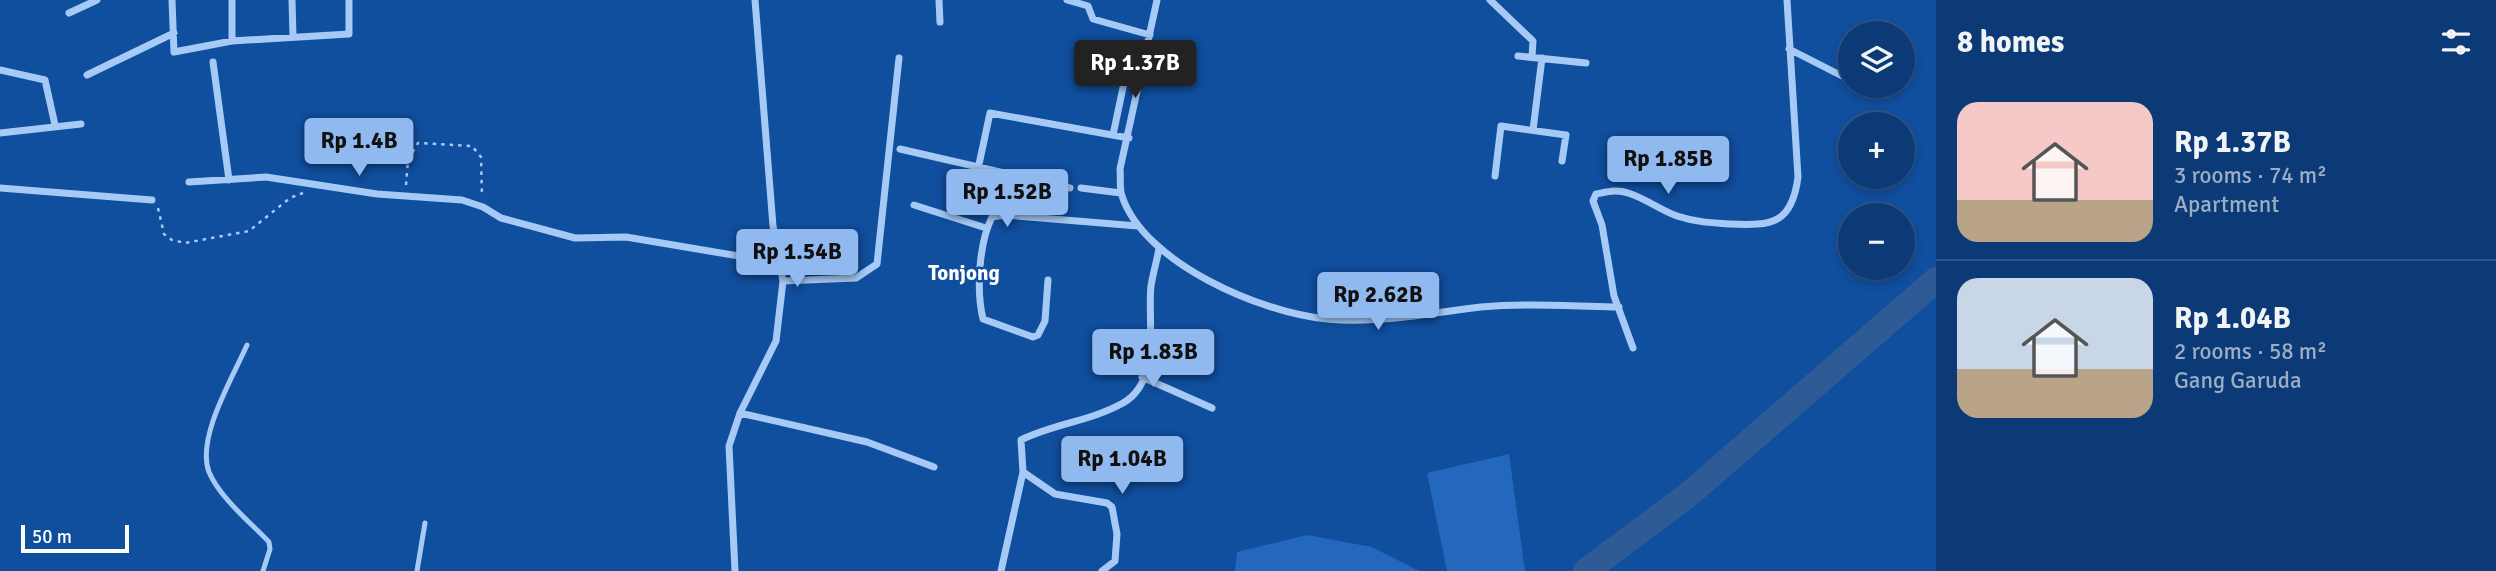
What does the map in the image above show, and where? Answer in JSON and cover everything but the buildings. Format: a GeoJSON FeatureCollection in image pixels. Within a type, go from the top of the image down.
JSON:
{"type":"FeatureCollection","features":[{"type":"Feature","properties":{"kind":"street"},"geometry":{"type":"LineString","coordinates":[[69,13],[97,0]]}},
{"type":"Feature","properties":{"kind":"street"},"geometry":{"type":"LineString","coordinates":[[173,0],[174,52],[232,41],[349,34],[349,0]]}},
{"type":"Feature","properties":{"kind":"street"},"geometry":{"type":"LineString","coordinates":[[232,0],[232,41]]}},
{"type":"Feature","properties":{"kind":"street"},"geometry":{"type":"LineString","coordinates":[[292,0],[293,37]]}},
{"type":"Feature","properties":{"kind":"street"},"geometry":{"type":"LineString","coordinates":[[735,571],[729,446],[740,413],[776,341],[783,281],[773,226],[755,0]]}},
{"type":"Feature","properties":{"kind":"street"},"geometry":{"type":"LineString","coordinates":[[939,0],[940,22]]}},
{"type":"Feature","properties":{"kind":"street"},"geometry":{"type":"LineString","coordinates":[[1067,0],[1088,3],[1094,19],[1150,35]]}},
{"type":"Feature","properties":{"kind":"street"},"geometry":{"type":"LineString","coordinates":[[1157,0],[1129,138],[1120,169],[1121,193],[1138,226],[1159,248],[1218,286],[1290,312],[1328,319],[1392,317],[1483,307],[1619,307]]}},
{"type":"Feature","properties":{"kind":"street"},"geometry":{"type":"LineString","coordinates":[[1490,0],[1533,41],[1532,57]]}},
{"type":"Feature","properties":{"kind":"street"},"geometry":{"type":"LineString","coordinates":[[1633,348],[1619,307],[1602,225],[1595,208],[1597,194],[1614,190],[1628,192],[1678,216],[1698,222],[1764,226],[1782,218],[1791,205],[1798,177],[1787,0]]}},
{"type":"Feature","properties":{"kind":"street"},"geometry":{"type":"LineString","coordinates":[[87,75],[174,33]]}},
{"type":"Feature","properties":{"kind":"street"},"geometry":{"type":"LineString","coordinates":[[1789,49],[1838,74]]}},
{"type":"Feature","properties":{"kind":"street"},"geometry":{"type":"LineString","coordinates":[[1518,56],[1586,63]]}},
{"type":"Feature","properties":{"kind":"street"},"geometry":{"type":"LineString","coordinates":[[783,281],[856,278],[877,264],[899,58]]}},
{"type":"Feature","properties":{"kind":"street"},"geometry":{"type":"LineString","coordinates":[[1533,130],[1542,58]]}},
{"type":"Feature","properties":{"kind":"street"},"geometry":{"type":"LineString","coordinates":[[1113,135],[1129,59]]}},
{"type":"Feature","properties":{"kind":"street"},"geometry":{"type":"LineString","coordinates":[[213,62],[229,180]]}},
{"type":"Feature","properties":{"kind":"street"},"geometry":{"type":"LineString","coordinates":[[0,70],[45,80],[55,125]]}},
{"type":"Feature","properties":{"kind":"street"},"geometry":{"type":"LineString","coordinates":[[978,169],[990,113],[1129,138]]}},
{"type":"Feature","properties":{"kind":"street"},"geometry":{"type":"LineString","coordinates":[[0,133],[81,124]]}},
{"type":"Feature","properties":{"kind":"street"},"geometry":{"type":"LineString","coordinates":[[1495,176],[1502,125],[1566,135],[1562,161]]}},
{"type":"Feature","properties":{"kind":"street"},"geometry":{"type":"LineString","coordinates":[[900,149],[1070,188]]}},
{"type":"Feature","properties":{"kind":"street"},"geometry":{"type":"LineString","coordinates":[[189,182],[266,177],[311,186],[462,201],[483,207],[501,218],[575,238],[626,237],[780,263]]}},
{"type":"Feature","properties":{"kind":"street"},"geometry":{"type":"LineString","coordinates":[[0,188],[152,200]]}},
{"type":"Feature","properties":{"kind":"street"},"geometry":{"type":"LineString","coordinates":[[1081,188],[1121,193]]}},
{"type":"Feature","properties":{"kind":"street"},"geometry":{"type":"LineString","coordinates":[[914,205],[986,228]]}},
{"type":"Feature","properties":{"kind":"street"},"geometry":{"type":"LineString","coordinates":[[1048,280],[1045,321],[1038,335],[1033,337],[983,319],[981,280],[986,228],[992,217],[1005,215],[1138,226]]}},
{"type":"Feature","properties":{"kind":"street"},"geometry":{"type":"LineString","coordinates":[[1000,571],[1023,472],[1020,441],[1126,402],[1142,377],[1153,342],[1151,287],[1159,248]]}},
{"type":"Feature","properties":{"kind":"street"},"geometry":{"type":"LineString","coordinates":[[1142,377],[1212,408]]}},
{"type":"Feature","properties":{"kind":"street"},"geometry":{"type":"LineString","coordinates":[[740,413],[867,442],[934,467]]}},
{"type":"Feature","properties":{"kind":"street"},"geometry":{"type":"LineString","coordinates":[[1023,472],[1055,494],[1107,503],[1112,507],[1117,534],[1115,561],[1102,571]]}},
{"type":"Feature","properties":{"kind":"lane"},"geometry":{"type":"LineString","coordinates":[[247,345],[216,413],[205,453],[209,472],[219,487],[269,542],[270,549],[263,571]]}},
{"type":"Feature","properties":{"kind":"lane"},"geometry":{"type":"LineString","coordinates":[[417,571],[425,523]]}},
{"type":"Feature","properties":{"kind":"path"},"geometry":{"type":"LineString","coordinates":[[405,195],[408,160],[418,143],[472,146],[481,157],[483,207]]}},
{"type":"Feature","properties":{"kind":"path"},"geometry":{"type":"LineString","coordinates":[[152,200],[158,207],[164,234],[172,240],[185,243],[249,231],[311,186]]}},
{"type":"Feature","properties":{"kind":"shaded area"},"geometry":{"type":"Polygon","coordinates":[[[1509,454],[1525,571],[1447,571],[1427,473],[1509,454]]]}},
{"type":"Feature","properties":{"kind":"shaded area"},"geometry":{"type":"Polygon","coordinates":[[[1307,535],[1372,547],[1419,571],[1235,571],[1237,552],[1307,535]]]}},
{"type":"Feature","properties":{"kind":"waterway"},"geometry":{"type":"LineString","coordinates":[[1586,571],[1688,495],[1936,280]]}},
{"type":"Feature","properties":{"kind":"district","name":"Tonjong"},"geometry":{"type":"Point","coordinates":[964,273]}}]}
